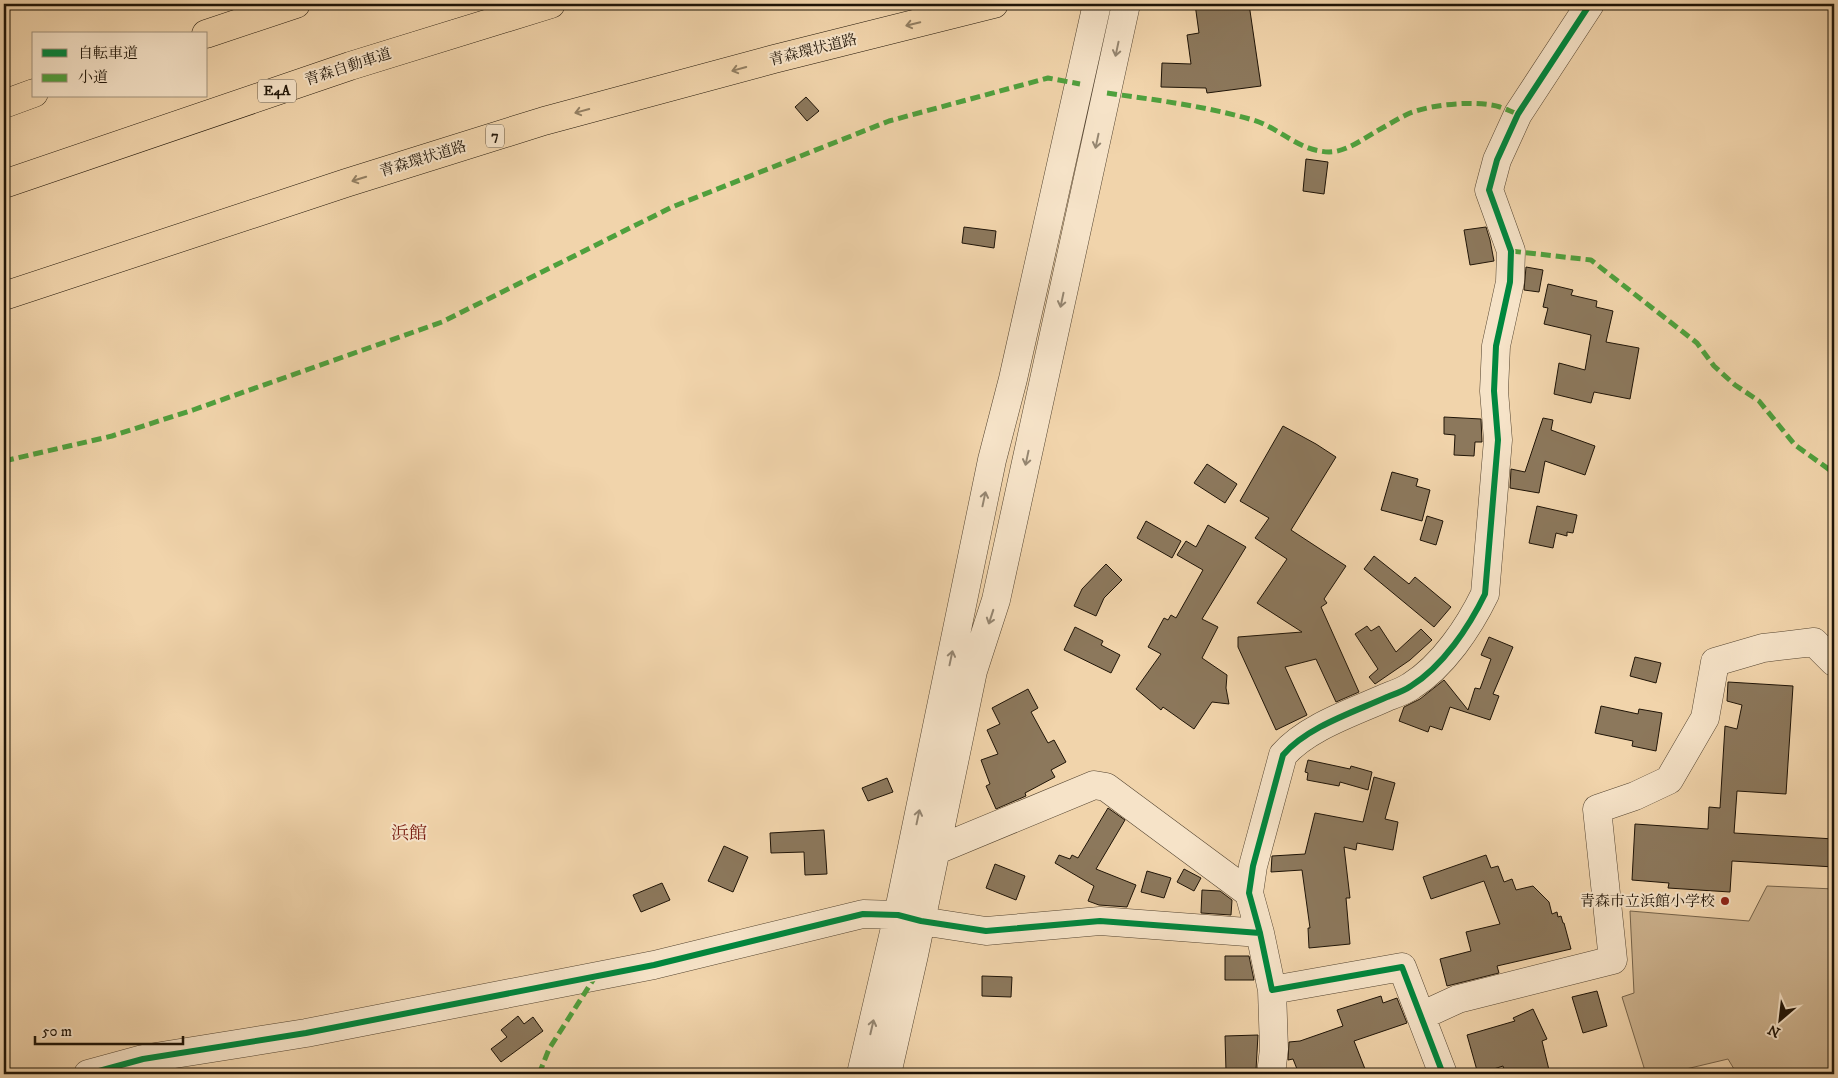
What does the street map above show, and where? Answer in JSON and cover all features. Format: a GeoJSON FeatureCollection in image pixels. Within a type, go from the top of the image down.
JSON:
{"type":"FeatureCollection","features":[{"type":"Feature","properties":{"kind":"highway"},"geometry":{"type":"LineString","coordinates":[[208,33],[296,4]]}},
{"type":"Feature","properties":{"kind":"highway","name":"青森自動車道"},"geometry":{"type":"LineString","coordinates":[[4,184],[350,66],[552,4]]}},
{"type":"Feature","properties":{"kind":"highway","name":"青森環状道路"},"geometry":{"type":"LineString","coordinates":[[4,296],[346,183],[544,121],[784,57],[994,4]]}},
{"type":"Feature","properties":{"kind":"highway"},"geometry":{"type":"LineString","coordinates":[[4,104],[32,94]]}},
{"type":"Feature","properties":{"kind":"street"},"geometry":{"type":"LineString","coordinates":[[887,1074],[909,918],[910,858],[992,460],[1013,379],[1097,4]]}},
{"type":"Feature","properties":{"kind":"street"},"geometry":{"type":"LineString","coordinates":[[861,1074],[909,918],[936,850],[973,671],[996,600],[1126,4]]}},
{"type":"Feature","properties":{"kind":"street"},"geometry":{"type":"LineString","coordinates":[[1271,1074],[1274,1049],[1272,990],[1249,893],[1253,866],[1284,755],[1291,747],[1325,725],[1411,686],[1436,666],[1456,643],[1473,617],[1484,594],[1498,440],[1494,391],[1496,346],[1510,282],[1511,251],[1490,190],[1497,160],[1518,114],[1590,4]]}},
{"type":"Feature","properties":{"kind":"street"},"geometry":{"type":"LineString","coordinates":[[1421,1016],[1458,999],[1613,960],[1597,810],[1635,796],[1669,780],[1705,718],[1715,662],[1763,648],[1814,642],[1834,662]]}},
{"type":"Feature","properties":{"kind":"street"},"geometry":{"type":"LineString","coordinates":[[910,858],[936,850],[1094,785],[1106,787],[1249,893]]}},
{"type":"Feature","properties":{"kind":"street"},"geometry":{"type":"LineString","coordinates":[[88,1074],[143,1059],[306,1033],[646,967],[863,914],[909,918],[986,931],[1100,920],[1260,933]]}},
{"type":"Feature","properties":{"kind":"street"},"geometry":{"type":"LineString","coordinates":[[1272,990],[1402,967],[1443,1074]]}},
{"type":"Feature","properties":{"kind":"shaded area"},"geometry":{"type":"Polygon","coordinates":[[[1767,886],[1834,889],[1834,1074],[1737,1074],[1728,1059],[1665,1074],[1646,1074],[1622,997],[1634,993],[1630,911],[1749,921],[1767,886]]]}},
{"type":"Feature","properties":{"kind":"building"},"geometry":{"type":"Polygon","coordinates":[[[1195,4],[1249,4],[1261,86],[1207,93],[1206,88],[1161,87],[1162,63],[1191,64],[1187,35],[1199,33],[1195,4]]]}},
{"type":"Feature","properties":{"kind":"building"},"geometry":{"type":"Polygon","coordinates":[[[806,97],[819,111],[807,121],[795,107],[806,97]]]}},
{"type":"Feature","properties":{"kind":"building"},"geometry":{"type":"Polygon","coordinates":[[[1306,159],[1328,162],[1324,194],[1303,191],[1306,159]]]}},
{"type":"Feature","properties":{"kind":"building"},"geometry":{"type":"Polygon","coordinates":[[[964,227],[996,231],[994,248],[962,243],[964,227]]]}},
{"type":"Feature","properties":{"kind":"building"},"geometry":{"type":"Polygon","coordinates":[[[1486,227],[1494,261],[1470,265],[1464,230],[1486,227]]]}},
{"type":"Feature","properties":{"kind":"building"},"geometry":{"type":"Polygon","coordinates":[[[1526,267],[1543,270],[1539,292],[1524,290],[1526,267]]]}},
{"type":"Feature","properties":{"kind":"building"},"geometry":{"type":"Polygon","coordinates":[[[1548,284],[1573,290],[1571,295],[1597,301],[1596,307],[1613,311],[1606,342],[1639,348],[1630,399],[1594,392],[1591,403],[1554,394],[1559,363],[1585,370],[1591,335],[1544,324],[1548,308],[1543,307],[1548,284]]]}},
{"type":"Feature","properties":{"kind":"building"},"geometry":{"type":"Polygon","coordinates":[[[1444,417],[1481,419],[1482,442],[1475,442],[1474,456],[1454,455],[1455,435],[1444,434],[1444,417]]]}},
{"type":"Feature","properties":{"kind":"building"},"geometry":{"type":"Polygon","coordinates":[[[1543,418],[1553,420],[1551,430],[1595,446],[1585,475],[1545,461],[1539,493],[1510,488],[1511,469],[1525,472],[1543,418]]]}},
{"type":"Feature","properties":{"kind":"building"},"geometry":{"type":"Polygon","coordinates":[[[1283,426],[1336,457],[1291,530],[1346,566],[1324,599],[1327,603],[1321,607],[1359,692],[1336,702],[1316,659],[1285,667],[1307,715],[1276,730],[1238,647],[1238,637],[1302,632],[1257,603],[1287,559],[1255,538],[1269,518],[1240,501],[1283,426]]]}},
{"type":"Feature","properties":{"kind":"building"},"geometry":{"type":"Polygon","coordinates":[[[1207,464],[1237,484],[1225,503],[1194,483],[1207,464]]]}},
{"type":"Feature","properties":{"kind":"building"},"geometry":{"type":"Polygon","coordinates":[[[1392,472],[1418,479],[1416,486],[1430,490],[1422,521],[1381,510],[1392,472]]]}},
{"type":"Feature","properties":{"kind":"building"},"geometry":{"type":"Polygon","coordinates":[[[1537,506],[1577,515],[1573,533],[1567,532],[1567,536],[1556,533],[1553,548],[1529,543],[1537,506]]]}},
{"type":"Feature","properties":{"kind":"building"},"geometry":{"type":"Polygon","coordinates":[[[1427,516],[1443,521],[1436,545],[1420,540],[1427,516]]]}},
{"type":"Feature","properties":{"kind":"building"},"geometry":{"type":"Polygon","coordinates":[[[1146,521],[1181,541],[1172,558],[1137,538],[1146,521]]]}},
{"type":"Feature","properties":{"kind":"building"},"geometry":{"type":"Polygon","coordinates":[[[1208,525],[1246,547],[1202,619],[1218,627],[1202,658],[1227,675],[1226,688],[1229,704],[1212,702],[1194,729],[1163,707],[1161,710],[1136,689],[1161,654],[1148,647],[1164,618],[1168,620],[1171,615],[1176,618],[1203,570],[1177,555],[1186,541],[1196,547],[1208,525]]]}},
{"type":"Feature","properties":{"kind":"building"},"geometry":{"type":"Polygon","coordinates":[[[1374,556],[1409,584],[1415,577],[1451,607],[1434,627],[1364,569],[1374,556]]]}},
{"type":"Feature","properties":{"kind":"building"},"geometry":{"type":"Polygon","coordinates":[[[1106,564],[1122,580],[1104,598],[1096,616],[1074,606],[1082,589],[1106,564]]]}},
{"type":"Feature","properties":{"kind":"building"},"geometry":{"type":"Polygon","coordinates":[[[1367,626],[1371,631],[1379,626],[1396,652],[1421,629],[1432,640],[1410,660],[1375,684],[1369,677],[1378,669],[1355,634],[1367,626]]]}},
{"type":"Feature","properties":{"kind":"building"},"geometry":{"type":"Polygon","coordinates":[[[1075,627],[1103,641],[1101,645],[1120,655],[1111,673],[1064,650],[1075,627]]]}},
{"type":"Feature","properties":{"kind":"building"},"geometry":{"type":"Polygon","coordinates":[[[1489,637],[1513,647],[1493,694],[1499,696],[1490,720],[1450,707],[1442,730],[1430,726],[1428,732],[1399,721],[1404,707],[1420,699],[1444,680],[1468,710],[1475,688],[1480,689],[1491,659],[1481,655],[1489,637]]]}},
{"type":"Feature","properties":{"kind":"building"},"geometry":{"type":"Polygon","coordinates":[[[1635,657],[1661,663],[1656,683],[1630,676],[1635,657]]]}},
{"type":"Feature","properties":{"kind":"building"},"geometry":{"type":"Polygon","coordinates":[[[1728,682],[1793,686],[1786,794],[1737,791],[1734,833],[1834,839],[1834,867],[1732,861],[1730,892],[1668,888],[1669,883],[1632,880],[1635,824],[1708,829],[1709,807],[1720,808],[1725,726],[1737,729],[1742,705],[1727,701],[1728,682]]]}},
{"type":"Feature","properties":{"kind":"building"},"geometry":{"type":"Polygon","coordinates":[[[1028,689],[1038,708],[1031,712],[1048,743],[1054,740],[1066,762],[1051,770],[1055,777],[1025,793],[1026,796],[996,809],[986,786],[990,784],[981,760],[998,754],[987,730],[1000,724],[992,708],[1028,689]]]}},
{"type":"Feature","properties":{"kind":"building"},"geometry":{"type":"Polygon","coordinates":[[[1601,706],[1638,714],[1639,709],[1662,713],[1656,751],[1632,746],[1633,741],[1595,733],[1601,706]]]}},
{"type":"Feature","properties":{"kind":"building"},"geometry":{"type":"Polygon","coordinates":[[[1308,760],[1350,769],[1351,766],[1372,772],[1368,790],[1340,782],[1339,786],[1307,780],[1308,773],[1305,772],[1308,760]]]}},
{"type":"Feature","properties":{"kind":"building"},"geometry":{"type":"Polygon","coordinates":[[[1374,777],[1395,783],[1385,819],[1398,822],[1393,850],[1357,843],[1356,850],[1344,847],[1350,898],[1346,898],[1350,944],[1309,948],[1308,928],[1310,928],[1302,870],[1271,872],[1272,856],[1305,854],[1315,813],[1363,822],[1374,777]]]}},
{"type":"Feature","properties":{"kind":"building"},"geometry":{"type":"Polygon","coordinates":[[[887,778],[893,792],[868,801],[862,788],[887,778]]]}},
{"type":"Feature","properties":{"kind":"building"},"geometry":{"type":"Polygon","coordinates":[[[1108,808],[1125,820],[1096,869],[1136,885],[1127,907],[1099,905],[1088,901],[1094,886],[1055,863],[1059,855],[1070,859],[1072,855],[1078,858],[1108,808]]]}},
{"type":"Feature","properties":{"kind":"building"},"geometry":{"type":"Polygon","coordinates":[[[824,830],[827,874],[805,875],[804,852],[771,853],[770,833],[824,830]]]}},
{"type":"Feature","properties":{"kind":"building"},"geometry":{"type":"Polygon","coordinates":[[[724,846],[748,857],[733,892],[708,881],[724,846]]]}},
{"type":"Feature","properties":{"kind":"building"},"geometry":{"type":"Polygon","coordinates":[[[1486,855],[1491,868],[1498,866],[1504,882],[1512,879],[1516,890],[1533,886],[1549,902],[1552,914],[1557,912],[1558,917],[1561,916],[1571,949],[1497,966],[1499,973],[1447,986],[1440,959],[1471,951],[1466,932],[1500,924],[1484,881],[1431,899],[1423,877],[1486,855]]]}},
{"type":"Feature","properties":{"kind":"building"},"geometry":{"type":"Polygon","coordinates":[[[995,864],[1025,876],[1016,900],[986,888],[995,864]]]}},
{"type":"Feature","properties":{"kind":"building"},"geometry":{"type":"Polygon","coordinates":[[[1184,869],[1201,878],[1194,891],[1177,882],[1184,869]]]}},
{"type":"Feature","properties":{"kind":"building"},"geometry":{"type":"Polygon","coordinates":[[[1147,871],[1171,878],[1164,898],[1141,892],[1147,871]]]}},
{"type":"Feature","properties":{"kind":"building"},"geometry":{"type":"Polygon","coordinates":[[[662,883],[670,900],[641,912],[633,895],[662,883]]]}},
{"type":"Feature","properties":{"kind":"building"},"geometry":{"type":"Polygon","coordinates":[[[1202,890],[1220,891],[1232,900],[1231,915],[1201,913],[1202,890]]]}},
{"type":"Feature","properties":{"kind":"building"},"geometry":{"type":"Polygon","coordinates":[[[1225,956],[1249,956],[1254,980],[1225,980],[1225,956]]]}},
{"type":"Feature","properties":{"kind":"building"},"geometry":{"type":"Polygon","coordinates":[[[982,976],[1012,977],[1011,997],[982,996],[982,976]]]}},
{"type":"Feature","properties":{"kind":"building"},"geometry":{"type":"Polygon","coordinates":[[[1597,991],[1607,1026],[1583,1033],[1572,997],[1597,991]]]}},
{"type":"Feature","properties":{"kind":"building"},"geometry":{"type":"Polygon","coordinates":[[[1381,996],[1383,1003],[1397,998],[1407,1023],[1354,1041],[1367,1074],[1299,1074],[1293,1059],[1288,1060],[1289,1042],[1300,1041],[1343,1026],[1337,1010],[1381,996]]]}},
{"type":"Feature","properties":{"kind":"building"},"geometry":{"type":"Polygon","coordinates":[[[1533,1009],[1547,1039],[1542,1041],[1550,1074],[1505,1074],[1503,1066],[1478,1074],[1467,1035],[1515,1021],[1513,1018],[1533,1009]]]}},
{"type":"Feature","properties":{"kind":"building"},"geometry":{"type":"Polygon","coordinates":[[[518,1016],[524,1024],[533,1017],[543,1031],[501,1062],[491,1049],[507,1037],[501,1030],[518,1016]]]}},
{"type":"Feature","properties":{"kind":"building"},"geometry":{"type":"Polygon","coordinates":[[[1258,1035],[1256,1070],[1226,1071],[1225,1036],[1258,1035]]]}},
{"type":"Feature","properties":{"kind":"marked path"},"geometry":{"type":"LineString","coordinates":[[4,461],[112,436],[193,410],[442,322],[672,207],[889,121],[1048,78],[1080,84]]}},
{"type":"Feature","properties":{"kind":"marked path"},"geometry":{"type":"LineString","coordinates":[[1107,93],[1180,104],[1235,115],[1272,128],[1308,148],[1329,152],[1342,150],[1410,113],[1431,107],[1467,103],[1500,107],[1518,114]]}},
{"type":"Feature","properties":{"kind":"marked path"},"geometry":{"type":"LineString","coordinates":[[1511,251],[1591,260],[1697,343],[1714,366],[1735,385],[1759,401],[1795,445],[1834,473]]}},
{"type":"Feature","properties":{"kind":"marked path"},"geometry":{"type":"LineString","coordinates":[[539,1074],[549,1049],[595,977]]}},
{"type":"Feature","properties":{"kind":"cycle path"},"geometry":{"type":"LineString","coordinates":[[1443,1074],[1402,967],[1272,990],[1249,893],[1253,866],[1283,755],[1293,745],[1318,728],[1402,691],[1423,678],[1454,645],[1485,594],[1498,440],[1494,391],[1496,346],[1510,282],[1511,251],[1489,190],[1497,160],[1518,114],[1590,4]]}},
{"type":"Feature","properties":{"kind":"cycle path"},"geometry":{"type":"LineString","coordinates":[[88,1074],[143,1059],[306,1033],[654,965],[863,914],[898,915],[921,921],[986,931],[1100,921],[1260,933]]}},
{"type":"Feature","properties":{"kind":"place","name":"青森市立浜館小学校"},"geometry":{"type":"Point","coordinates":[1725,901]}},
{"type":"Feature","properties":{"kind":"district","name":"浜館"},"geometry":{"type":"Point","coordinates":[409,834]}}]}
